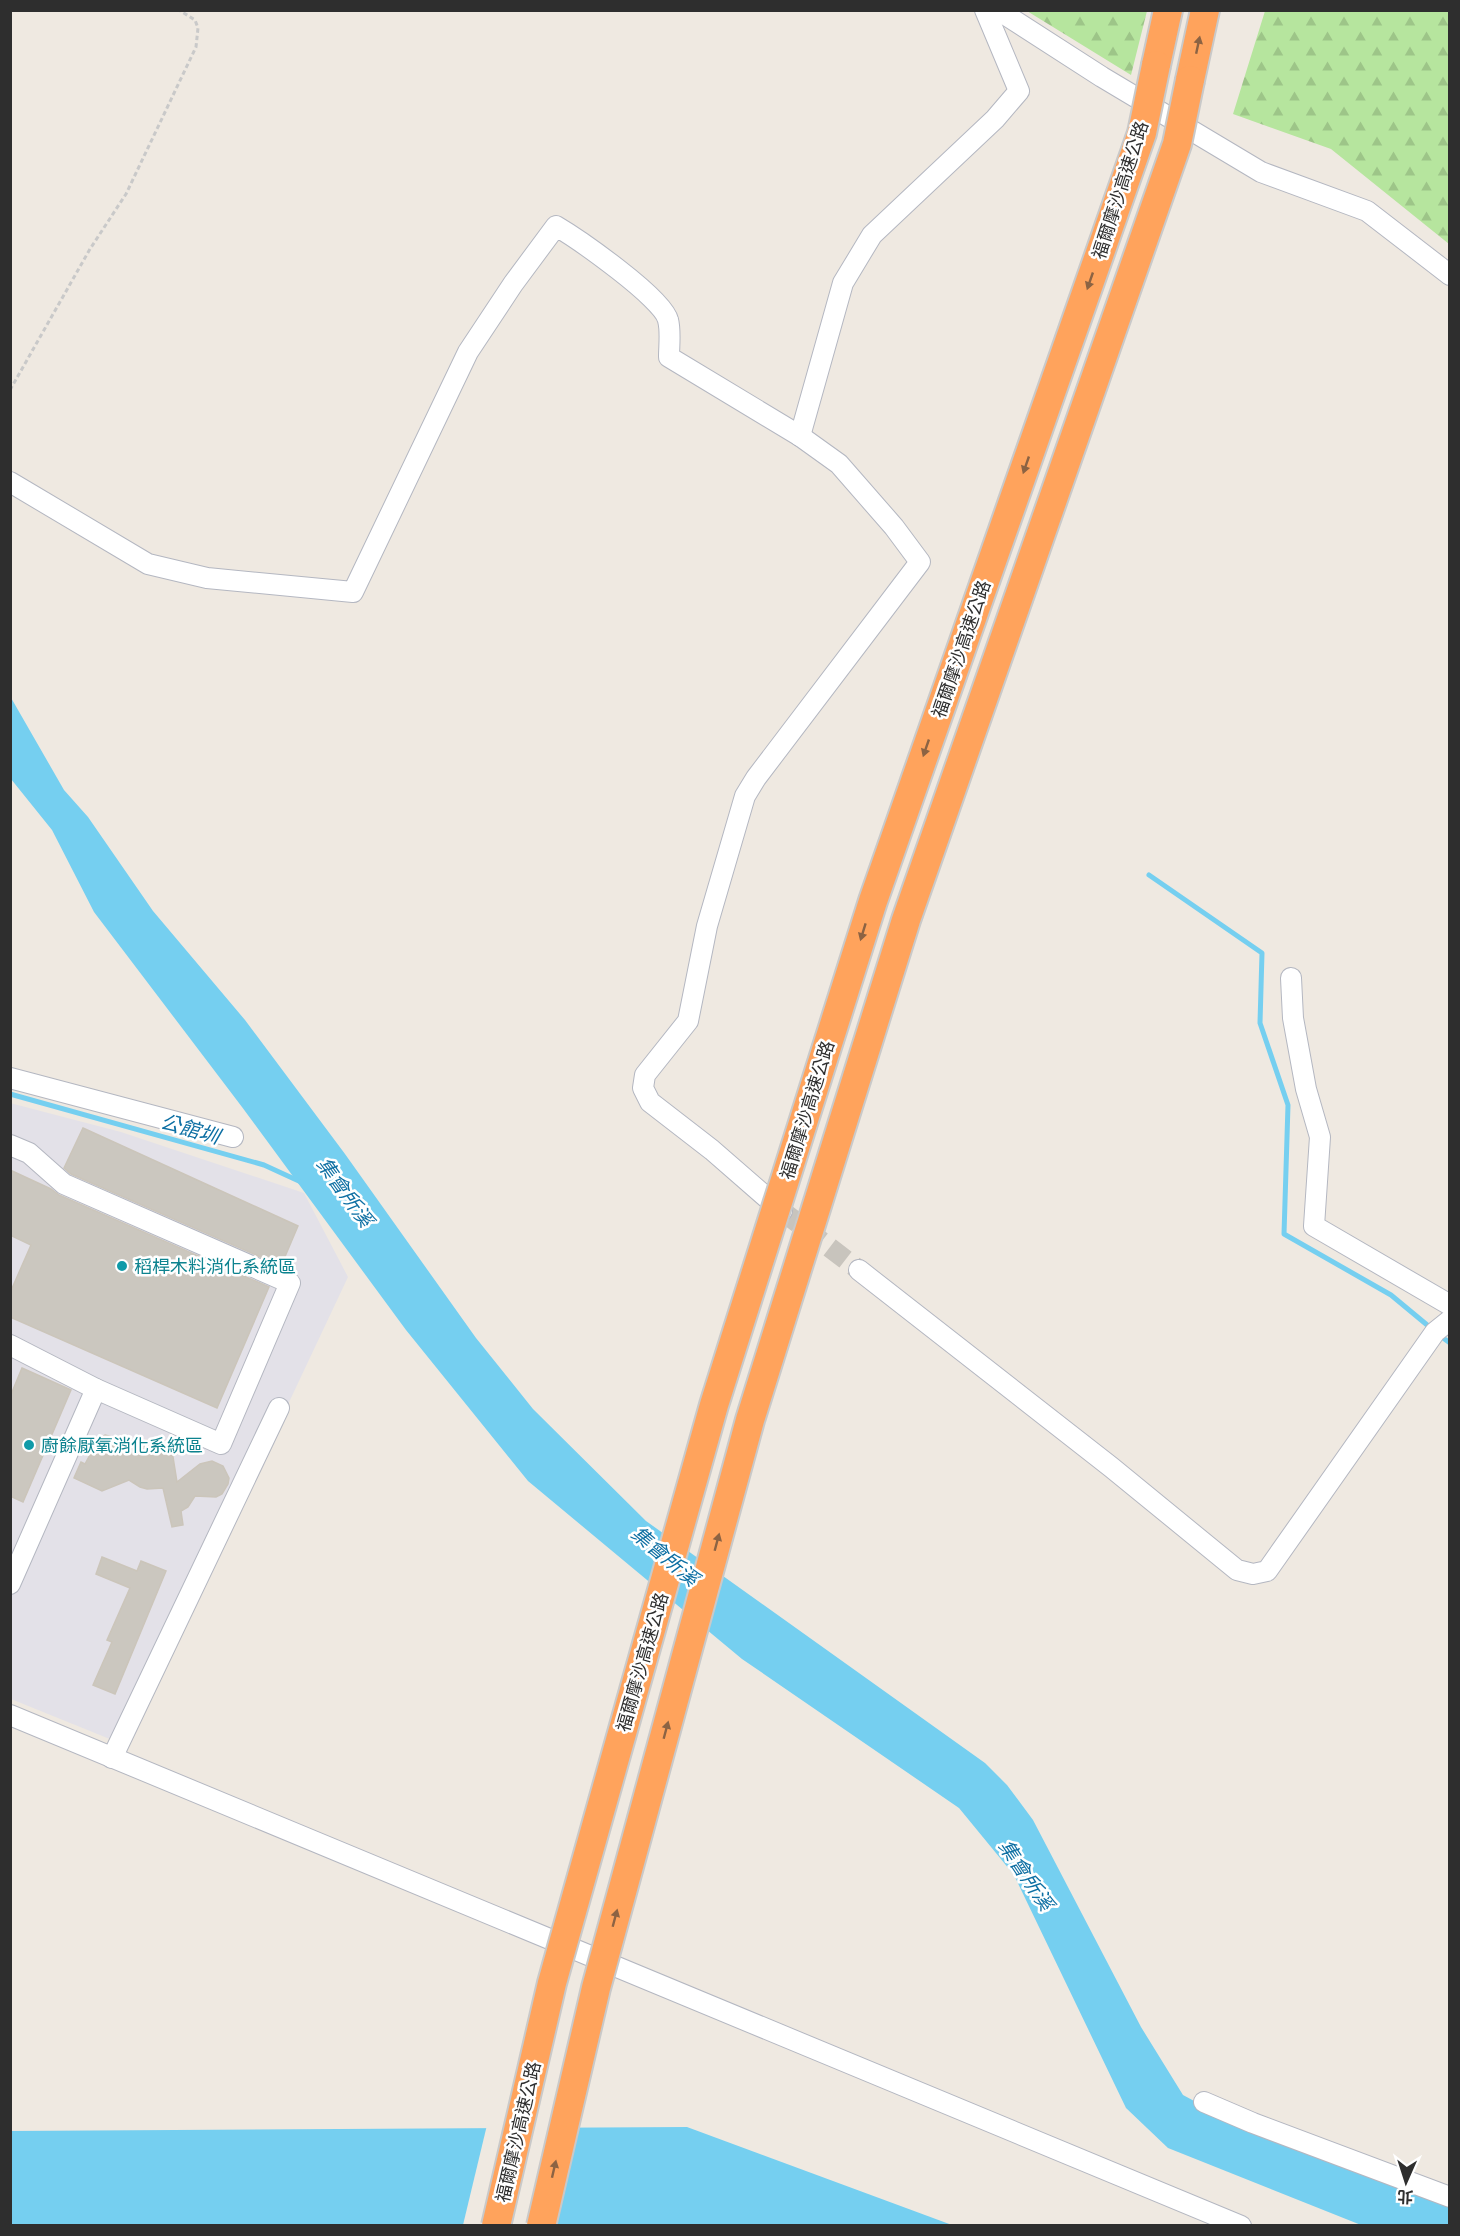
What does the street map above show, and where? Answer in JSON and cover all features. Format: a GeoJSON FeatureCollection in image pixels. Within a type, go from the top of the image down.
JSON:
{"type":"FeatureCollection","features":[{"type":"Feature","properties":{"kind":"highway","name":"福爾摩沙高速公路"},"geometry":{"type":"LineString","coordinates":[[496,2226],[552,1983],[714,1405],[873,901],[1142,133],[1168,10]]}},
{"type":"Feature","properties":{"kind":"highway","name":"福爾摩沙高速公路"},"geometry":{"type":"LineString","coordinates":[[541,2226],[596,1988],[750,1420],[906,920],[1177,144],[1205,10]]}},
{"type":"Feature","properties":{"kind":"street"},"geometry":{"type":"LineString","coordinates":[[800,436],[843,283],[872,235],[995,119],[1019,91],[985,10]]}},
{"type":"Feature","properties":{"kind":"street"},"geometry":{"type":"LineString","coordinates":[[998,10],[1102,77],[1261,172],[1367,211],[1449,275]]}},
{"type":"Feature","properties":{"kind":"street"},"geometry":{"type":"LineString","coordinates":[[10,482],[148,564],[207,578],[353,592],[468,352],[513,284],[556,226],[640,286],[668,319],[669,357],[800,436],[839,464],[894,527],[920,562],[756,778],[745,796],[707,926],[688,1021],[645,1075],[643,1088],[650,1102],[712,1150],[782,1211]]}},
{"type":"Feature","properties":{"kind":"street"},"geometry":{"type":"LineString","coordinates":[[1292,978],[1293,1018],[1306,1089],[1320,1137],[1314,1226],[1449,1305]]}},
{"type":"Feature","properties":{"kind":"street"},"geometry":{"type":"LineString","coordinates":[[10,1078],[234,1137]]}},
{"type":"Feature","properties":{"kind":"street"},"geometry":{"type":"LineString","coordinates":[[10,1145],[29,1153],[64,1184],[290,1283],[221,1444],[96,1389],[10,1345]]}},
{"type":"Feature","properties":{"kind":"street"},"geometry":{"type":"LineString","coordinates":[[859,1270],[1111,1467],[1237,1570],[1253,1574],[1267,1571],[1435,1332],[1449,1320]]}},
{"type":"Feature","properties":{"kind":"street"},"geometry":{"type":"LineString","coordinates":[[10,1584],[15,1561],[96,1389]]}},
{"type":"Feature","properties":{"kind":"street"},"geometry":{"type":"LineString","coordinates":[[112,1758],[279,1408]]}},
{"type":"Feature","properties":{"kind":"street"},"geometry":{"type":"LineString","coordinates":[[10,1715],[1241,2226]]}},
{"type":"Feature","properties":{"kind":"street"},"geometry":{"type":"LineString","coordinates":[[1204,2102],[1253,2123],[1449,2197]]}},
{"type":"Feature","properties":{"kind":"path"},"geometry":{"type":"LineString","coordinates":[[10,390],[90,249],[126,194],[196,47],[198,28],[195,20],[179,10]]}},
{"type":"Feature","properties":{"kind":"shaded area"},"geometry":{"type":"Polygon","coordinates":[[[10,1103],[121,1132],[304,1193],[348,1277],[127,1746],[11,1699],[10,1103]]]}},
{"type":"Feature","properties":{"kind":"green space"},"geometry":{"type":"Polygon","coordinates":[[[1027,11],[1147,11],[1131,75],[1027,11]]]}},
{"type":"Feature","properties":{"kind":"green space"},"geometry":{"type":"Polygon","coordinates":[[[1265,11],[1449,11],[1449,244],[1331,149],[1233,114],[1265,11]]]}},
{"type":"Feature","properties":{"kind":"water","name":"集會所溪"},"geometry":{"type":"Polygon","coordinates":[[[10,696],[64,790],[88,817],[153,911],[245,1020],[345,1154],[476,1338],[533,1409],[646,1521],[985,1763],[1007,1785],[1033,1820],[1141,2027],[1183,2095],[1449,2206],[1449,2225],[1361,2225],[1168,2148],[1126,2108],[1014,1875],[959,1808],[742,1659],[528,1481],[406,1330],[242,1107],[94,912],[52,830],[11,779],[10,696]]]}},
{"type":"Feature","properties":{"kind":"water"},"geometry":{"type":"Polygon","coordinates":[[[687,2127],[952,2225],[11,2225],[10,2131],[687,2127]]]}},
{"type":"Feature","properties":{"kind":"pier"},"geometry":{"type":"Polygon","coordinates":[[[578,2124],[554,2226],[463,2225],[487,2125],[578,2124]]]}},
{"type":"Feature","properties":{"kind":"building"},"geometry":{"type":"Polygon","coordinates":[[[83,1128],[298,1226],[281,1266],[71,1174],[64,1168],[83,1128]]]}},
{"type":"Feature","properties":{"kind":"building","name":"稻桿木料消化系統區"},"geometry":{"type":"Polygon","coordinates":[[[10,1170],[59,1195],[269,1287],[217,1408],[10,1317],[10,1293],[31,1245],[10,1235],[10,1170]]]}},
{"type":"Feature","properties":{"kind":"building","name":"廚餘厭氧消化系統區"},"geometry":{"type":"Polygon","coordinates":[[[22,1368],[71,1390],[23,1502],[10,1496],[10,1397],[22,1368]]]}},
{"type":"Feature","properties":{"kind":"building"},"geometry":{"type":"Polygon","coordinates":[[[105,1435],[116,1438],[126,1451],[139,1442],[147,1440],[163,1444],[173,1457],[177,1482],[200,1464],[212,1461],[223,1466],[229,1478],[228,1484],[222,1494],[216,1497],[195,1496],[188,1507],[181,1511],[183,1525],[172,1527],[163,1488],[147,1489],[129,1480],[102,1491],[74,1478],[81,1462],[85,1464],[98,1440],[105,1435]]]}},
{"type":"Feature","properties":{"kind":"building"},"geometry":{"type":"Polygon","coordinates":[[[102,1557],[137,1571],[141,1561],[166,1571],[115,1694],[93,1685],[112,1642],[107,1640],[130,1588],[96,1574],[102,1557]]]}},
{"type":"Feature","properties":{"kind":"waterway"},"geometry":{"type":"LineString","coordinates":[[1149,875],[1262,953],[1260,1023],[1288,1105],[1284,1234],[1391,1295],[1432,1329]]}},
{"type":"Feature","properties":{"kind":"waterway","name":"公館圳"},"geometry":{"type":"LineString","coordinates":[[10,1094],[264,1165],[301,1182]]}},
{"type":"Feature","properties":{"kind":"waterway"},"geometry":{"type":"LineString","coordinates":[[1439,1335],[1450,1343]]}},
{"type":"Feature","properties":{"kind":"tunnel"},"geometry":{"type":"LineString","coordinates":[[782,1211],[859,1270]]}},
{"type":"Feature","properties":{"kind":"place","name":"稻桿木料消化系統區"},"geometry":{"type":"Point","coordinates":[122,1266]}},
{"type":"Feature","properties":{"kind":"place","name":"廚餘厭氧消化系統區"},"geometry":{"type":"Point","coordinates":[29,1445]}}]}
